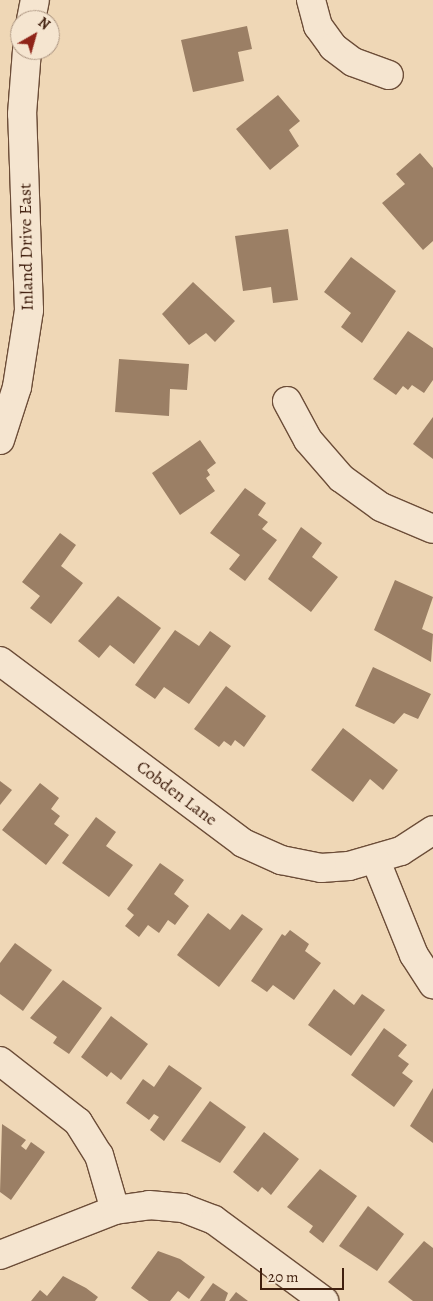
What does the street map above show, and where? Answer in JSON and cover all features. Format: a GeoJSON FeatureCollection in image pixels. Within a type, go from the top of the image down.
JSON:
{"type":"FeatureCollection","features":[{"type":"Feature","properties":{"kind":"street"},"geometry":{"type":"LineString","coordinates":[[311,0],[318,26],[333,47],[353,62],[389,75]]}},
{"type":"Feature","properties":{"kind":"street","name":"Inland Drive East"},"geometry":{"type":"LineString","coordinates":[[0,440],[17,387],[29,310],[22,114],[25,60]]}},
{"type":"Feature","properties":{"kind":"street"},"geometry":{"type":"LineString","coordinates":[[286,401],[308,440],[341,478],[380,507],[433,530]]}},
{"type":"Feature","properties":{"kind":"street","name":"Cobden Lane"},"geometry":{"type":"LineString","coordinates":[[0,661],[255,850],[321,868],[376,861]]}},
{"type":"Feature","properties":{"kind":"street"},"geometry":{"type":"LineString","coordinates":[[433,830],[376,861],[414,954],[433,984]]}},
{"type":"Feature","properties":{"kind":"street"},"geometry":{"type":"LineString","coordinates":[[0,1061],[78,1122],[99,1155],[115,1210]]}},
{"type":"Feature","properties":{"kind":"street"},"geometry":{"type":"LineString","coordinates":[[0,1255],[115,1210],[154,1205],[204,1214],[324,1301]]}},
{"type":"Feature","properties":{"kind":"building"},"geometry":{"type":"Polygon","coordinates":[[[247,26],[252,49],[238,52],[244,81],[193,92],[181,40],[247,26]]]}},
{"type":"Feature","properties":{"kind":"building"},"geometry":{"type":"Polygon","coordinates":[[[278,95],[300,121],[289,130],[299,146],[270,170],[236,129],[278,95]]]}},
{"type":"Feature","properties":{"kind":"building"},"geometry":{"type":"Polygon","coordinates":[[[420,153],[433,168],[433,241],[423,250],[382,203],[405,184],[396,174],[420,153]]]}},
{"type":"Feature","properties":{"kind":"building"},"geometry":{"type":"Polygon","coordinates":[[[288,229],[298,300],[273,303],[271,287],[243,291],[235,236],[288,229]]]}},
{"type":"Feature","properties":{"kind":"building"},"geometry":{"type":"Polygon","coordinates":[[[351,257],[396,291],[362,343],[341,327],[351,313],[324,292],[351,257]]]}},
{"type":"Feature","properties":{"kind":"building"},"geometry":{"type":"Polygon","coordinates":[[[193,282],[235,321],[215,342],[206,333],[189,345],[162,314],[193,282]]]}},
{"type":"Feature","properties":{"kind":"building"},"geometry":{"type":"Polygon","coordinates":[[[408,331],[433,348],[433,380],[424,393],[412,385],[408,390],[403,386],[396,395],[373,379],[408,331]]]}},
{"type":"Feature","properties":{"kind":"building"},"geometry":{"type":"Polygon","coordinates":[[[119,359],[189,364],[187,390],[170,389],[169,416],[115,412],[119,359]]]}},
{"type":"Feature","properties":{"kind":"building"},"geometry":{"type":"Polygon","coordinates":[[[433,417],[433,459],[413,444],[433,417]]]}},
{"type":"Feature","properties":{"kind":"building"},"geometry":{"type":"Polygon","coordinates":[[[200,440],[216,463],[207,470],[210,475],[206,478],[215,491],[180,515],[152,473],[200,440]]]}},
{"type":"Feature","properties":{"kind":"building"},"geometry":{"type":"Polygon","coordinates":[[[245,488],[266,503],[258,515],[268,522],[262,529],[277,540],[245,581],[229,569],[240,555],[210,533],[245,488]]]}},
{"type":"Feature","properties":{"kind":"building"},"geometry":{"type":"Polygon","coordinates":[[[301,527],[322,543],[312,557],[338,577],[311,612],[268,579],[301,527]]]}},
{"type":"Feature","properties":{"kind":"building"},"geometry":{"type":"Polygon","coordinates":[[[60,533],[76,545],[61,566],[83,583],[51,624],[30,608],[40,596],[22,582],[60,533]]]}},
{"type":"Feature","properties":{"kind":"building"},"geometry":{"type":"Polygon","coordinates":[[[395,580],[433,597],[422,629],[433,634],[431,662],[374,630],[395,580]]]}},
{"type":"Feature","properties":{"kind":"building"},"geometry":{"type":"Polygon","coordinates":[[[118,596],[161,628],[134,664],[110,645],[99,658],[78,641],[118,596]]]}},
{"type":"Feature","properties":{"kind":"building"},"geometry":{"type":"Polygon","coordinates":[[[175,630],[199,646],[210,631],[231,646],[189,704],[164,687],[155,699],[135,685],[175,630]]]}},
{"type":"Feature","properties":{"kind":"building"},"geometry":{"type":"Polygon","coordinates":[[[373,667],[431,694],[418,719],[404,713],[394,724],[355,706],[373,667]]]}},
{"type":"Feature","properties":{"kind":"building"},"geometry":{"type":"Polygon","coordinates":[[[226,686],[266,716],[244,747],[235,740],[231,746],[224,741],[219,747],[194,729],[226,686]]]}},
{"type":"Feature","properties":{"kind":"building"},"geometry":{"type":"Polygon","coordinates":[[[343,728],[398,770],[383,790],[370,779],[353,802],[311,770],[343,728]]]}},
{"type":"Feature","properties":{"kind":"building"},"geometry":{"type":"Polygon","coordinates":[[[0,781],[12,790],[0,805],[0,781]]]}},
{"type":"Feature","properties":{"kind":"building"},"geometry":{"type":"Polygon","coordinates":[[[40,783],[59,798],[51,809],[60,816],[54,824],[69,835],[46,865],[2,830],[40,783]]]}},
{"type":"Feature","properties":{"kind":"building"},"geometry":{"type":"Polygon","coordinates":[[[96,817],[116,832],[106,846],[133,865],[109,897],[62,863],[96,817]]]}},
{"type":"Feature","properties":{"kind":"building"},"geometry":{"type":"Polygon","coordinates":[[[160,863],[184,880],[174,894],[189,906],[175,925],[168,920],[159,933],[148,925],[139,937],[125,926],[134,915],[127,909],[160,863]]]}},
{"type":"Feature","properties":{"kind":"building"},"geometry":{"type":"Polygon","coordinates":[[[208,913],[230,930],[242,914],[263,929],[219,987],[177,955],[208,913]]]}},
{"type":"Feature","properties":{"kind":"building"},"geometry":{"type":"Polygon","coordinates":[[[290,930],[309,944],[305,951],[321,963],[294,1000],[273,985],[267,992],[251,981],[282,934],[285,936],[290,930]]]}},
{"type":"Feature","properties":{"kind":"building"},"geometry":{"type":"Polygon","coordinates":[[[15,943],[52,970],[23,1011],[0,994],[0,963],[15,943]]]}},
{"type":"Feature","properties":{"kind":"building"},"geometry":{"type":"Polygon","coordinates":[[[63,980],[102,1008],[69,1054],[53,1043],[57,1037],[30,1018],[63,980]]]}},
{"type":"Feature","properties":{"kind":"building"},"geometry":{"type":"Polygon","coordinates":[[[334,989],[354,1005],[362,994],[385,1010],[351,1056],[308,1025],[334,989]]]}},
{"type":"Feature","properties":{"kind":"building"},"geometry":{"type":"Polygon","coordinates":[[[111,1016],[148,1044],[121,1080],[111,1072],[107,1077],[81,1057],[111,1016]]]}},
{"type":"Feature","properties":{"kind":"building"},"geometry":{"type":"Polygon","coordinates":[[[384,1028],[407,1045],[398,1056],[409,1064],[402,1073],[413,1081],[394,1107],[351,1075],[384,1028]]]}},
{"type":"Feature","properties":{"kind":"building"},"geometry":{"type":"Polygon","coordinates":[[[169,1065],[202,1088],[164,1141],[150,1130],[159,1117],[154,1114],[149,1120],[126,1103],[143,1079],[154,1087],[169,1065]]]}},
{"type":"Feature","properties":{"kind":"building"},"geometry":{"type":"Polygon","coordinates":[[[433,1088],[433,1143],[410,1126],[433,1088]]]}},
{"type":"Feature","properties":{"kind":"building"},"geometry":{"type":"Polygon","coordinates":[[[210,1101],[246,1127],[220,1163],[181,1141],[210,1101]]]}},
{"type":"Feature","properties":{"kind":"building"},"geometry":{"type":"Polygon","coordinates":[[[2,1124],[26,1140],[21,1146],[26,1150],[31,1142],[45,1152],[11,1200],[0,1192],[2,1124]]]}},
{"type":"Feature","properties":{"kind":"building"},"geometry":{"type":"Polygon","coordinates":[[[264,1132],[299,1159],[271,1195],[262,1187],[258,1192],[233,1172],[264,1132]]]}},
{"type":"Feature","properties":{"kind":"building"},"geometry":{"type":"Polygon","coordinates":[[[320,1169],[357,1196],[323,1243],[309,1232],[313,1226],[287,1207],[320,1169]]]}},
{"type":"Feature","properties":{"kind":"building"},"geometry":{"type":"Polygon","coordinates":[[[368,1206],[404,1234],[377,1271],[339,1246],[368,1206]]]}},
{"type":"Feature","properties":{"kind":"building"},"geometry":{"type":"Polygon","coordinates":[[[424,1241],[433,1248],[433,1301],[413,1301],[388,1282],[424,1241]]]}},
{"type":"Feature","properties":{"kind":"building"},"geometry":{"type":"Polygon","coordinates":[[[158,1251],[180,1259],[205,1277],[189,1299],[178,1291],[170,1301],[149,1301],[131,1288],[158,1251]]]}},
{"type":"Feature","properties":{"kind":"building"},"geometry":{"type":"Polygon","coordinates":[[[63,1276],[86,1288],[98,1297],[95,1301],[31,1301],[40,1290],[47,1296],[63,1276]]]}},
{"type":"Feature","properties":{"kind":"building"},"geometry":{"type":"Polygon","coordinates":[[[213,1283],[228,1293],[225,1301],[200,1301],[213,1283]]]}},
{"type":"Feature","properties":{"kind":"building"},"geometry":{"type":"Polygon","coordinates":[[[236,1292],[248,1301],[229,1301],[236,1292]]]}}]}
